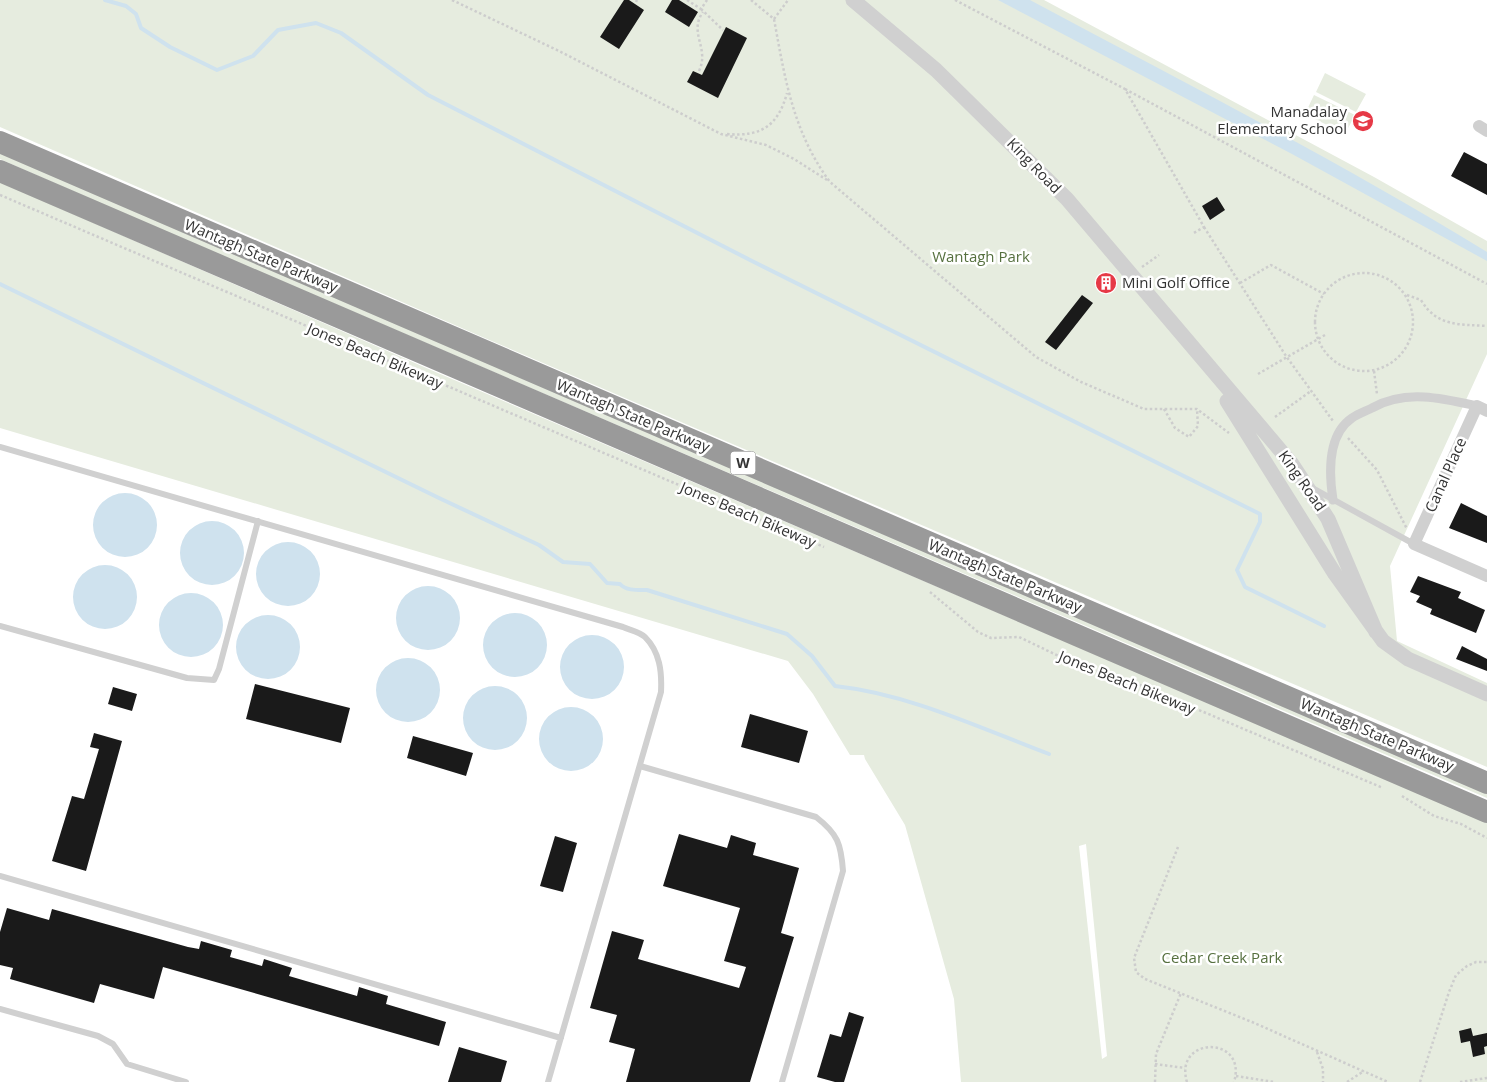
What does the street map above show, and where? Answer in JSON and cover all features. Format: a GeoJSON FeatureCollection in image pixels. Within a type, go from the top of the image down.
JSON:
{"type":"FeatureCollection","features":[{"type":"Feature","properties":{"kind":"highway","name":"Wantagh State Parkway"},"geometry":{"type":"LineString","coordinates":[[0,142],[1487,783]]}},
{"type":"Feature","properties":{"kind":"highway","name":"Wantagh State Parkway"},"geometry":{"type":"LineString","coordinates":[[0,171],[1487,812]]}},
{"type":"Feature","properties":{"kind":"street","name":"King Road"},"geometry":{"type":"LineString","coordinates":[[852,0],[936,70],[1053,185],[1132,274],[1195,351],[1269,436],[1306,484],[1332,527],[1376,632]]}},
{"type":"Feature","properties":{"kind":"street","name":"King Road"},"geometry":{"type":"LineString","coordinates":[[1195,351],[1335,574],[1376,632],[1390,648],[1408,660],[1487,694]]}},
{"type":"Feature","properties":{"kind":"street"},"geometry":{"type":"LineString","coordinates":[[1333,500],[1330,472],[1332,456],[1340,430],[1351,418],[1379,404],[1409,397],[1424,397],[1482,409]]}},
{"type":"Feature","properties":{"kind":"street","name":"Canal Place"},"geometry":{"type":"LineString","coordinates":[[1414,544],[1482,409]]}},
{"type":"Feature","properties":{"kind":"street"},"geometry":{"type":"LineString","coordinates":[[1414,544],[1487,576]]}},
{"type":"Feature","properties":{"kind":"lane"},"geometry":{"type":"LineString","coordinates":[[0,447],[614,624],[644,636],[655,653],[662,670],[661,692],[548,1082]]}},
{"type":"Feature","properties":{"kind":"lane"},"geometry":{"type":"LineString","coordinates":[[1306,484],[1414,544]]}},
{"type":"Feature","properties":{"kind":"lane"},"geometry":{"type":"LineString","coordinates":[[0,626],[188,678],[214,680],[219,669],[258,521]]}},
{"type":"Feature","properties":{"kind":"lane"},"geometry":{"type":"LineString","coordinates":[[640,766],[816,817],[833,830],[839,843],[842,850],[843,871],[782,1082]]}},
{"type":"Feature","properties":{"kind":"lane"},"geometry":{"type":"LineString","coordinates":[[0,876],[561,1038]]}},
{"type":"Feature","properties":{"kind":"lane"},"geometry":{"type":"LineString","coordinates":[[0,1009],[98,1036],[113,1044],[127,1064],[186,1082]]}},
{"type":"Feature","properties":{"kind":"lane"},"geometry":{"type":"LineString","coordinates":[[155,1082],[158,1074]]}},
{"type":"Feature","properties":{"kind":"path"},"geometry":{"type":"LineString","coordinates":[[452,0],[559,51],[721,134],[766,145],[794,159],[830,182],[1036,357],[1080,382],[1144,409],[1197,409],[1236,438]]}},
{"type":"Feature","properties":{"kind":"path"},"geometry":{"type":"LineString","coordinates":[[687,0],[702,10],[722,30]]}},
{"type":"Feature","properties":{"kind":"path"},"geometry":{"type":"LineString","coordinates":[[699,71],[704,58],[697,29],[707,0]]}},
{"type":"Feature","properties":{"kind":"path"},"geometry":{"type":"LineString","coordinates":[[751,0],[774,18],[787,92],[814,160],[830,182]]}},
{"type":"Feature","properties":{"kind":"path"},"geometry":{"type":"LineString","coordinates":[[774,18],[788,0]]}},
{"type":"Feature","properties":{"kind":"path"},"geometry":{"type":"LineString","coordinates":[[955,0],[1125,89],[1487,284]]}},
{"type":"Feature","properties":{"kind":"path"},"geometry":{"type":"LineString","coordinates":[[1125,89],[1204,227],[1286,356],[1340,430],[1363,452],[1377,470],[1414,544]]}},
{"type":"Feature","properties":{"kind":"path"},"geometry":{"type":"LineString","coordinates":[[721,134],[746,136],[759,132],[771,124],[782,110],[787,92]]}},
{"type":"Feature","properties":{"kind":"path","name":"Jones Beach Bikeway"},"geometry":{"type":"LineString","coordinates":[[0,195],[831,550]]}},
{"type":"Feature","properties":{"kind":"path"},"geometry":{"type":"LineString","coordinates":[[1192,234],[1204,227]]}},
{"type":"Feature","properties":{"kind":"path"},"geometry":{"type":"LineString","coordinates":[[1137,270],[1160,255]]}},
{"type":"Feature","properties":{"kind":"path"},"geometry":{"type":"LineString","coordinates":[[1240,283],[1271,265],[1324,294]]}},
{"type":"Feature","properties":{"kind":"path"},"geometry":{"type":"LineString","coordinates":[[1365,272],[1381,275],[1395,283],[1406,295],[1412,310],[1414,326],[1410,341],[1402,355],[1389,365],[1374,371],[1353,370],[1334,362],[1324,352],[1317,339],[1314,323],[1317,308],[1324,294],[1335,282],[1349,275],[1365,272]]}},
{"type":"Feature","properties":{"kind":"path"},"geometry":{"type":"LineString","coordinates":[[1406,295],[1420,300],[1426,310],[1447,324],[1487,326]]}},
{"type":"Feature","properties":{"kind":"path"},"geometry":{"type":"LineString","coordinates":[[1258,374],[1325,335]]}},
{"type":"Feature","properties":{"kind":"path"},"geometry":{"type":"LineString","coordinates":[[1374,371],[1379,404]]}},
{"type":"Feature","properties":{"kind":"path"},"geometry":{"type":"LineString","coordinates":[[1275,417],[1311,391]]}},
{"type":"Feature","properties":{"kind":"path"},"geometry":{"type":"LineString","coordinates":[[1164,409],[1175,428],[1189,437],[1198,426],[1197,409]]}},
{"type":"Feature","properties":{"kind":"path","name":"Jones Beach Bikeway"},"geometry":{"type":"LineString","coordinates":[[922,588],[931,593],[978,632],[992,638],[1019,637],[1088,670],[1114,674],[1286,749],[1390,791]]}},
{"type":"Feature","properties":{"kind":"path"},"geometry":{"type":"LineString","coordinates":[[1399,794],[1434,816],[1461,824],[1487,838]]}},
{"type":"Feature","properties":{"kind":"path"},"geometry":{"type":"LineString","coordinates":[[1178,847],[1134,958],[1136,972],[1145,979],[1388,1082]]}},
{"type":"Feature","properties":{"kind":"path"},"geometry":{"type":"LineString","coordinates":[[1420,1082],[1456,975],[1466,966],[1476,962],[1487,962]]}},
{"type":"Feature","properties":{"kind":"path"},"geometry":{"type":"LineString","coordinates":[[1155,1082],[1156,1054],[1181,994]]}},
{"type":"Feature","properties":{"kind":"path"},"geometry":{"type":"LineString","coordinates":[[1187,1082],[1185,1068],[1194,1052],[1201,1048],[1219,1048],[1232,1059],[1236,1076],[1234,1082]]}},
{"type":"Feature","properties":{"kind":"path"},"geometry":{"type":"LineString","coordinates":[[1317,1052],[1323,1068],[1323,1082]]}},
{"type":"Feature","properties":{"kind":"path"},"geometry":{"type":"LineString","coordinates":[[1156,1064],[1185,1068]]}},
{"type":"Feature","properties":{"kind":"path"},"geometry":{"type":"LineString","coordinates":[[1347,1082],[1364,1071]]}},
{"type":"Feature","properties":{"kind":"path"},"geometry":{"type":"LineString","coordinates":[[1236,1076],[1274,1082]]}},
{"type":"Feature","properties":{"kind":"path"},"geometry":{"type":"LineString","coordinates":[[1460,1082],[1487,1078]]}},
{"type":"Feature","properties":{"kind":"green space","name":"Wantagh Park"},"geometry":{"type":"Polygon","coordinates":[[[0,0],[1044,0],[1374,177],[1487,241],[1487,354],[1390,566],[1397,641],[1487,683],[1487,767],[480,336],[0,127],[0,0]]]}},
{"type":"Feature","properties":{"kind":"green space"},"geometry":{"type":"Polygon","coordinates":[[[1325,73],[1366,94],[1356,112],[1316,92],[1325,73]]]}},
{"type":"Feature","properties":{"kind":"green space"},"geometry":{"type":"Polygon","coordinates":[[[1314,95],[1355,115],[1345,134],[1305,114],[1314,95]]]}},
{"type":"Feature","properties":{"kind":"green space"},"geometry":{"type":"Polygon","coordinates":[[[0,151],[1487,792],[1487,798],[95,201],[0,159],[0,151]]]}},
{"type":"Feature","properties":{"kind":"green space","name":"Cedar Creek Park"},"geometry":{"type":"Polygon","coordinates":[[[0,182],[431,370],[1487,822],[1487,1082],[961,1082],[954,999],[905,825],[864,755],[850,755],[813,694],[788,661],[0,428],[0,182]],[[1086,844],[1079,846],[1102,1059],[1107,1056],[1086,844]]]}},
{"type":"Feature","properties":{"kind":"water"},"geometry":{"type":"Polygon","coordinates":[[[998,0],[1030,0],[1203,92],[1431,218],[1487,252],[1487,261],[1292,154],[998,0]]]}},
{"type":"Feature","properties":{"kind":"water"},"geometry":{"type":"Polygon","coordinates":[[[125,493],[137,496],[148,502],[154,513],[157,525],[154,537],[148,548],[137,554],[125,557],[113,554],[102,548],[96,537],[93,525],[96,513],[102,502],[113,496],[125,493]]]}},
{"type":"Feature","properties":{"kind":"water"},"geometry":{"type":"Polygon","coordinates":[[[212,521],[230,527],[238,535],[244,553],[238,571],[230,579],[212,585],[194,579],[186,571],[180,553],[186,535],[194,527],[212,521]]]}},
{"type":"Feature","properties":{"kind":"water"},"geometry":{"type":"Polygon","coordinates":[[[288,542],[306,548],[314,556],[320,574],[314,592],[306,600],[288,606],[270,600],[262,592],[256,574],[262,556],[270,548],[288,542]]]}},
{"type":"Feature","properties":{"kind":"water"},"geometry":{"type":"Polygon","coordinates":[[[105,565],[117,568],[128,574],[134,585],[137,597],[134,609],[128,620],[117,626],[105,629],[93,626],[82,620],[76,609],[73,597],[76,585],[82,574],[93,568],[105,565]]]}},
{"type":"Feature","properties":{"kind":"water"},"geometry":{"type":"Polygon","coordinates":[[[428,586],[440,589],[451,595],[457,606],[460,618],[457,630],[451,641],[440,647],[428,650],[416,647],[405,641],[399,630],[396,618],[399,606],[405,595],[416,589],[428,586]]]}},
{"type":"Feature","properties":{"kind":"water"},"geometry":{"type":"Polygon","coordinates":[[[191,593],[209,599],[217,607],[223,625],[217,643],[209,651],[191,657],[173,651],[165,643],[159,625],[165,607],[173,599],[191,593]]]}},
{"type":"Feature","properties":{"kind":"water"},"geometry":{"type":"Polygon","coordinates":[[[515,613],[533,619],[541,627],[547,645],[541,663],[533,671],[515,677],[497,671],[489,663],[483,645],[489,627],[497,619],[515,613]]]}},
{"type":"Feature","properties":{"kind":"water"},"geometry":{"type":"Polygon","coordinates":[[[268,615],[286,621],[294,629],[300,647],[294,665],[286,673],[268,679],[250,673],[242,665],[236,647],[242,629],[250,621],[268,615]]]}},
{"type":"Feature","properties":{"kind":"water"},"geometry":{"type":"Polygon","coordinates":[[[592,635],[610,641],[618,649],[624,667],[618,685],[610,693],[592,699],[574,693],[566,685],[560,667],[566,649],[574,641],[592,635]]]}},
{"type":"Feature","properties":{"kind":"water"},"geometry":{"type":"Polygon","coordinates":[[[408,658],[420,661],[431,667],[437,678],[440,690],[437,702],[431,713],[420,719],[408,722],[396,719],[385,713],[379,702],[376,690],[379,678],[385,667],[396,661],[408,658]]]}},
{"type":"Feature","properties":{"kind":"water"},"geometry":{"type":"Polygon","coordinates":[[[495,686],[513,692],[521,700],[527,718],[521,736],[513,744],[495,750],[477,744],[469,736],[463,718],[469,700],[477,692],[495,686]]]}},
{"type":"Feature","properties":{"kind":"water"},"geometry":{"type":"Polygon","coordinates":[[[571,707],[589,713],[597,721],[603,739],[597,757],[589,765],[571,771],[553,765],[545,757],[539,739],[545,721],[553,713],[571,707]]]}},
{"type":"Feature","properties":{"kind":"building"},"geometry":{"type":"Polygon","coordinates":[[[624,0],[629,0],[644,10],[619,49],[600,37],[624,0]]]}},
{"type":"Feature","properties":{"kind":"building"},"geometry":{"type":"Polygon","coordinates":[[[672,0],[679,0],[698,12],[689,27],[665,12],[672,0]]]}},
{"type":"Feature","properties":{"kind":"building"},"geometry":{"type":"Polygon","coordinates":[[[726,27],[747,38],[718,98],[687,82],[693,71],[702,75],[726,27]]]}},
{"type":"Feature","properties":{"kind":"building"},"geometry":{"type":"Polygon","coordinates":[[[1464,152],[1487,164],[1487,195],[1451,176],[1464,152]]]}},
{"type":"Feature","properties":{"kind":"building"},"geometry":{"type":"Polygon","coordinates":[[[1217,197],[1225,210],[1210,220],[1202,206],[1217,197]]]}},
{"type":"Feature","properties":{"kind":"building"},"geometry":{"type":"Polygon","coordinates":[[[1082,295],[1093,303],[1056,350],[1045,342],[1082,295]]]}},
{"type":"Feature","properties":{"kind":"building"},"geometry":{"type":"Polygon","coordinates":[[[1461,503],[1487,516],[1487,543],[1449,528],[1461,503]]]}},
{"type":"Feature","properties":{"kind":"building"},"geometry":{"type":"Polygon","coordinates":[[[1418,576],[1461,592],[1458,598],[1485,610],[1476,633],[1430,614],[1432,609],[1416,602],[1420,596],[1410,592],[1418,576]]]}},
{"type":"Feature","properties":{"kind":"building"},"geometry":{"type":"Polygon","coordinates":[[[1462,646],[1487,659],[1487,671],[1456,659],[1462,646]]]}},
{"type":"Feature","properties":{"kind":"building"},"geometry":{"type":"Polygon","coordinates":[[[255,684],[350,708],[341,743],[246,719],[255,684]]]}},
{"type":"Feature","properties":{"kind":"building"},"geometry":{"type":"Polygon","coordinates":[[[113,687],[137,694],[132,711],[108,704],[113,687]]]}},
{"type":"Feature","properties":{"kind":"building"},"geometry":{"type":"Polygon","coordinates":[[[750,714],[808,731],[799,763],[741,747],[750,714]]]}},
{"type":"Feature","properties":{"kind":"building"},"geometry":{"type":"Polygon","coordinates":[[[94,733],[122,741],[86,871],[52,861],[72,796],[84,799],[99,749],[90,747],[94,733]]]}},
{"type":"Feature","properties":{"kind":"building"},"geometry":{"type":"Polygon","coordinates":[[[413,736],[473,753],[466,776],[407,758],[413,736]]]}},
{"type":"Feature","properties":{"kind":"building"},"geometry":{"type":"Polygon","coordinates":[[[679,834],[727,848],[731,835],[756,843],[753,855],[799,868],[781,933],[794,937],[750,1082],[626,1082],[635,1049],[609,1042],[617,1015],[590,1008],[612,931],[644,940],[638,959],[739,988],[746,967],[724,961],[740,908],[663,886],[679,834]]]}},
{"type":"Feature","properties":{"kind":"building"},"geometry":{"type":"Polygon","coordinates":[[[555,836],[577,843],[563,892],[540,886],[555,836]]]}},
{"type":"Feature","properties":{"kind":"building"},"geometry":{"type":"Polygon","coordinates":[[[7,908],[49,920],[52,909],[199,949],[201,941],[232,950],[230,957],[262,966],[264,959],[292,968],[289,976],[357,996],[359,987],[388,996],[386,1004],[446,1022],[439,1046],[163,967],[154,999],[100,984],[94,1003],[10,979],[13,968],[0,965],[0,932],[7,908]]]}},
{"type":"Feature","properties":{"kind":"building"},"geometry":{"type":"Polygon","coordinates":[[[849,1012],[864,1017],[844,1082],[835,1082],[817,1077],[830,1034],[841,1037],[849,1012]]]}},
{"type":"Feature","properties":{"kind":"building"},"geometry":{"type":"Polygon","coordinates":[[[1471,1028],[1473,1036],[1487,1033],[1487,1046],[1484,1047],[1485,1054],[1473,1057],[1470,1041],[1461,1043],[1459,1031],[1471,1028]]]}},
{"type":"Feature","properties":{"kind":"building"},"geometry":{"type":"Polygon","coordinates":[[[459,1047],[507,1061],[501,1082],[448,1082],[459,1047]]]}},
{"type":"Feature","properties":{"kind":"waterway"},"geometry":{"type":"LineString","coordinates":[[105,0],[126,6],[136,14],[141,28],[170,47],[217,70],[253,56],[278,30],[316,23],[341,33],[428,95],[752,261],[1260,514],[1260,522],[1237,570],[1245,587],[1324,626]]}},
{"type":"Feature","properties":{"kind":"waterway"},"geometry":{"type":"LineString","coordinates":[[0,284],[539,545],[563,562],[590,564],[607,583],[620,584],[632,590],[647,590],[787,634],[812,656],[835,686],[863,690],[917,704],[1049,754]]}},
{"type":"Feature","properties":{"kind":"place","name":"Manadalay Elementary School"},"geometry":{"type":"Point","coordinates":[1363,121]}},
{"type":"Feature","properties":{"kind":"place","name":"Mini Golf Office"},"geometry":{"type":"Point","coordinates":[1106,283]}}]}
